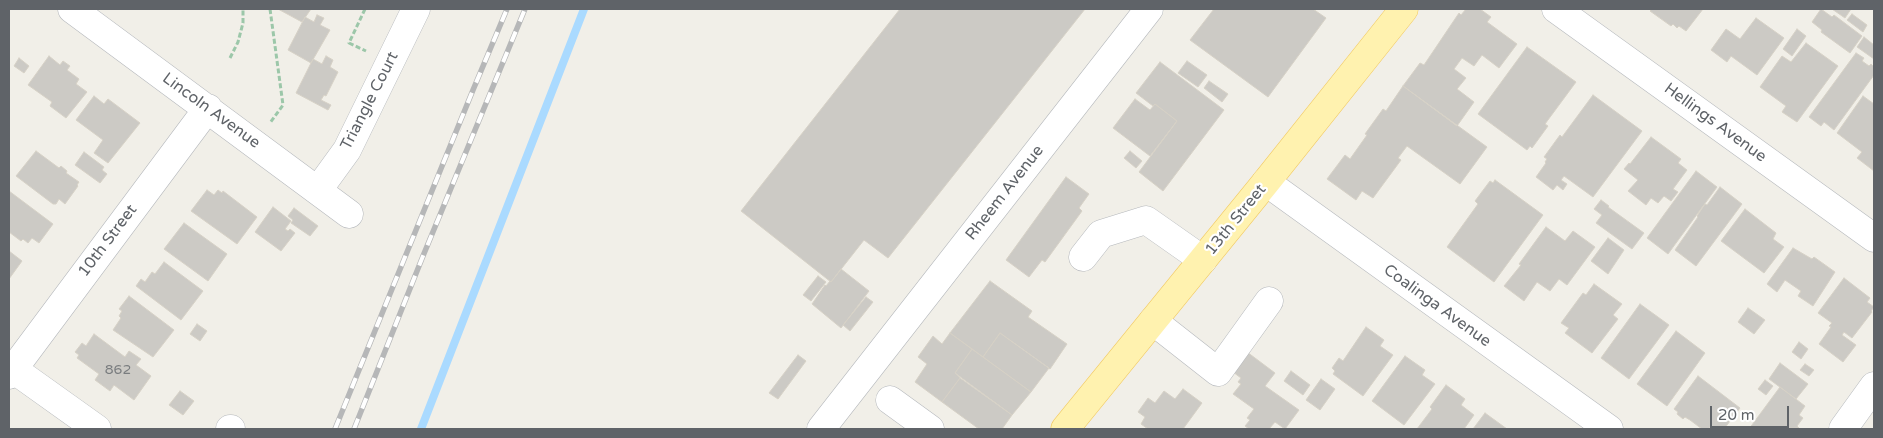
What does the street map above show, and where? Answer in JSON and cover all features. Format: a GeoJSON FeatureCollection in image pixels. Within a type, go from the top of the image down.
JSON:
{"type":"FeatureCollection","features":[{"type":"Feature","properties":{"kind":"main road","name":"13th Street"},"geometry":{"type":"LineString","coordinates":[[1070,428],[1153,321],[1404,9]]}},
{"type":"Feature","properties":{"kind":"street","name":"Lincoln Avenue"},"geometry":{"type":"LineString","coordinates":[[72,9],[349,214]]}},
{"type":"Feature","properties":{"kind":"street","name":"Triangle Court"},"geometry":{"type":"LineString","coordinates":[[318,190],[347,150],[416,9]]}},
{"type":"Feature","properties":{"kind":"street","name":"Rheem Avenue"},"geometry":{"type":"LineString","coordinates":[[821,429],[1149,9]]}},
{"type":"Feature","properties":{"kind":"street","name":"Hellings Avenue"},"geometry":{"type":"LineString","coordinates":[[1556,9],[1874,238]]}},
{"type":"Feature","properties":{"kind":"street","name":"10th Street"},"geometry":{"type":"LineString","coordinates":[[11,372],[208,108]]}},
{"type":"Feature","properties":{"kind":"street","name":"Coalinga Avenue"},"geometry":{"type":"LineString","coordinates":[[1266,182],[1609,429]]}},
{"type":"Feature","properties":{"kind":"street"},"geometry":{"type":"LineString","coordinates":[[1083,257],[1101,234],[1146,220],[1203,260]]}},
{"type":"Feature","properties":{"kind":"street"},"geometry":{"type":"LineString","coordinates":[[1153,321],[1218,372],[1269,301]]}},
{"type":"Feature","properties":{"kind":"street"},"geometry":{"type":"LineString","coordinates":[[11,372],[96,429]]}},
{"type":"Feature","properties":{"kind":"street"},"geometry":{"type":"LineString","coordinates":[[1843,429],[1874,386]]}},
{"type":"Feature","properties":{"kind":"street"},"geometry":{"type":"LineString","coordinates":[[890,400],[930,429]]}},
{"type":"Feature","properties":{"kind":"path"},"geometry":{"type":"LineString","coordinates":[[230,58],[238,42],[243,23],[243,9]]}},
{"type":"Feature","properties":{"kind":"path"},"geometry":{"type":"LineString","coordinates":[[254,143],[283,105],[270,9]]}},
{"type":"Feature","properties":{"kind":"path"},"geometry":{"type":"LineString","coordinates":[[365,9],[349,43],[390,62]]}},
{"type":"Feature","properties":{"kind":"building"},"geometry":{"type":"Polygon","coordinates":[[[278,9],[311,9],[302,22],[278,9]]]}},
{"type":"Feature","properties":{"kind":"building"},"geometry":{"type":"Polygon","coordinates":[[[900,9],[1085,9],[888,258],[864,240],[831,282],[741,211],[900,9]]]}},
{"type":"Feature","properties":{"kind":"building"},"geometry":{"type":"Polygon","coordinates":[[[1214,9],[1313,9],[1326,18],[1268,97],[1190,40],[1214,9]]]}},
{"type":"Feature","properties":{"kind":"building"},"geometry":{"type":"Polygon","coordinates":[[[1466,9],[1480,9],[1491,17],[1487,22],[1517,44],[1499,68],[1482,55],[1474,66],[1462,58],[1454,69],[1466,78],[1457,89],[1474,102],[1457,126],[1403,86],[1420,63],[1424,65],[1459,13],[1461,15],[1466,9]]]}},
{"type":"Feature","properties":{"kind":"building"},"geometry":{"type":"Polygon","coordinates":[[[1652,9],[1703,9],[1686,31],[1679,26],[1677,28],[1673,24],[1671,26],[1650,11],[1652,9]]]}},
{"type":"Feature","properties":{"kind":"building"},"geometry":{"type":"Polygon","coordinates":[[[1821,9],[1832,17],[1834,15],[1862,36],[1850,53],[1821,32],[1822,30],[1812,22],[1821,9]]]}},
{"type":"Feature","properties":{"kind":"building"},"geometry":{"type":"Polygon","coordinates":[[[1832,9],[1851,9],[1845,18],[1832,9]]]}},
{"type":"Feature","properties":{"kind":"building"},"geometry":{"type":"Polygon","coordinates":[[[1852,14],[1867,25],[1863,32],[1847,20],[1852,14]]]}},
{"type":"Feature","properties":{"kind":"building"},"geometry":{"type":"Polygon","coordinates":[[[317,15],[324,18],[320,25],[330,30],[311,63],[288,50],[305,17],[314,22],[317,15]]]}},
{"type":"Feature","properties":{"kind":"building"},"geometry":{"type":"Polygon","coordinates":[[[1756,18],[1784,38],[1757,75],[1731,56],[1727,62],[1711,50],[1726,29],[1740,39],[1756,18]]]}},
{"type":"Feature","properties":{"kind":"building"},"geometry":{"type":"Polygon","coordinates":[[[1797,29],[1806,36],[1792,56],[1783,49],[1797,29]]]}},
{"type":"Feature","properties":{"kind":"building"},"geometry":{"type":"Polygon","coordinates":[[[1864,37],[1874,45],[1874,59],[1857,47],[1864,37]]]}},
{"type":"Feature","properties":{"kind":"building"},"geometry":{"type":"Polygon","coordinates":[[[1806,43],[1838,66],[1797,122],[1782,112],[1786,106],[1760,87],[1782,56],[1791,62],[1806,43]]]}},
{"type":"Feature","properties":{"kind":"building"},"geometry":{"type":"Polygon","coordinates":[[[1527,47],[1576,82],[1545,124],[1548,126],[1532,148],[1530,146],[1527,150],[1478,114],[1527,47]]]}},
{"type":"Feature","properties":{"kind":"building"},"geometry":{"type":"Polygon","coordinates":[[[1856,53],[1864,58],[1862,61],[1874,67],[1874,75],[1834,130],[1824,122],[1821,126],[1809,117],[1856,53]]]}},
{"type":"Feature","properties":{"kind":"building"},"geometry":{"type":"Polygon","coordinates":[[[49,56],[60,65],[63,61],[70,66],[67,70],[79,79],[76,84],[87,92],[66,118],[50,106],[52,102],[28,85],[49,56]]]}},
{"type":"Feature","properties":{"kind":"building"},"geometry":{"type":"Polygon","coordinates":[[[326,56],[333,60],[330,67],[338,72],[326,96],[324,95],[321,100],[331,105],[328,110],[296,93],[313,59],[322,64],[326,56]]]}},
{"type":"Feature","properties":{"kind":"building"},"geometry":{"type":"Polygon","coordinates":[[[19,58],[29,66],[24,73],[14,66],[19,58]]]}},
{"type":"Feature","properties":{"kind":"building"},"geometry":{"type":"Polygon","coordinates":[[[1187,61],[1207,75],[1198,87],[1178,73],[1187,61]]]}},
{"type":"Feature","properties":{"kind":"building"},"geometry":{"type":"Polygon","coordinates":[[[1160,62],[1224,110],[1163,191],[1139,172],[1177,121],[1155,104],[1153,106],[1136,93],[1160,62]]]}},
{"type":"Feature","properties":{"kind":"building"},"geometry":{"type":"Polygon","coordinates":[[[1209,81],[1228,94],[1222,102],[1204,88],[1209,81]]]}},
{"type":"Feature","properties":{"kind":"building"},"geometry":{"type":"Polygon","coordinates":[[[1403,86],[1487,147],[1460,184],[1407,146],[1398,158],[1401,160],[1373,198],[1362,191],[1356,200],[1327,179],[1345,155],[1350,159],[1383,109],[1386,111],[1403,86]]]}},
{"type":"Feature","properties":{"kind":"building"},"geometry":{"type":"Polygon","coordinates":[[[1593,95],[1642,131],[1593,197],[1564,176],[1561,180],[1567,184],[1563,190],[1557,185],[1553,190],[1536,177],[1546,163],[1547,159],[1544,157],[1560,135],[1562,137],[1593,95]]]}},
{"type":"Feature","properties":{"kind":"building"},"geometry":{"type":"Polygon","coordinates":[[[94,96],[104,104],[108,99],[140,123],[108,163],[94,153],[103,140],[76,120],[94,96]]]}},
{"type":"Feature","properties":{"kind":"building"},"geometry":{"type":"Polygon","coordinates":[[[1863,96],[1874,104],[1874,171],[1857,158],[1862,152],[1837,133],[1863,96]]]}},
{"type":"Feature","properties":{"kind":"building"},"geometry":{"type":"Polygon","coordinates":[[[1135,99],[1150,110],[1155,104],[1177,121],[1150,156],[1113,128],[1135,99]]]}},
{"type":"Feature","properties":{"kind":"building"},"geometry":{"type":"Polygon","coordinates":[[[1651,137],[1681,159],[1678,163],[1687,170],[1673,189],[1678,192],[1671,201],[1664,196],[1658,203],[1651,198],[1646,205],[1628,191],[1638,180],[1624,169],[1651,137]]]}},
{"type":"Feature","properties":{"kind":"building"},"geometry":{"type":"Polygon","coordinates":[[[36,151],[59,168],[61,166],[67,171],[66,173],[79,182],[65,204],[59,199],[56,204],[53,204],[16,176],[36,151]]]}},
{"type":"Feature","properties":{"kind":"building"},"geometry":{"type":"Polygon","coordinates":[[[1130,151],[1142,161],[1136,168],[1124,158],[1130,151]]]}},
{"type":"Feature","properties":{"kind":"building"},"geometry":{"type":"Polygon","coordinates":[[[84,152],[104,167],[102,170],[107,174],[100,183],[75,165],[84,152]]]}},
{"type":"Feature","properties":{"kind":"building"},"geometry":{"type":"Polygon","coordinates":[[[1696,171],[1717,187],[1668,254],[1647,238],[1696,171]]]}},
{"type":"Feature","properties":{"kind":"building"},"geometry":{"type":"Polygon","coordinates":[[[1066,177],[1089,194],[1079,208],[1082,211],[1045,262],[1042,260],[1029,277],[1006,260],[1066,177]]]}},
{"type":"Feature","properties":{"kind":"building"},"geometry":{"type":"Polygon","coordinates":[[[1495,180],[1543,215],[1494,282],[1447,247],[1478,204],[1475,201],[1490,181],[1493,183],[1495,180]]]}},
{"type":"Feature","properties":{"kind":"building"},"geometry":{"type":"Polygon","coordinates":[[[1720,187],[1742,204],[1696,266],[1675,250],[1705,204],[1707,205],[1720,187]]]}},
{"type":"Feature","properties":{"kind":"building"},"geometry":{"type":"Polygon","coordinates":[[[207,190],[214,195],[218,190],[222,193],[223,191],[257,217],[237,244],[191,211],[207,190]]]}},
{"type":"Feature","properties":{"kind":"building"},"geometry":{"type":"Polygon","coordinates":[[[9,191],[53,224],[39,243],[32,238],[28,243],[23,239],[21,241],[9,232],[9,191]]]}},
{"type":"Feature","properties":{"kind":"building"},"geometry":{"type":"Polygon","coordinates":[[[1601,200],[1644,233],[1632,249],[1596,223],[1602,215],[1594,209],[1601,200]]]}},
{"type":"Feature","properties":{"kind":"building"},"geometry":{"type":"Polygon","coordinates":[[[273,207],[291,221],[285,229],[288,231],[290,229],[295,233],[281,251],[255,232],[273,207]]]}},
{"type":"Feature","properties":{"kind":"building"},"geometry":{"type":"Polygon","coordinates":[[[294,208],[318,226],[310,236],[291,223],[293,220],[288,216],[294,208]]]}},
{"type":"Feature","properties":{"kind":"building"},"geometry":{"type":"Polygon","coordinates":[[[1745,209],[1776,233],[1773,239],[1784,247],[1764,273],[1721,241],[1745,209]]]}},
{"type":"Feature","properties":{"kind":"building"},"geometry":{"type":"Polygon","coordinates":[[[184,223],[227,254],[208,281],[164,249],[184,223]]]}},
{"type":"Feature","properties":{"kind":"building"},"geometry":{"type":"Polygon","coordinates":[[[1546,227],[1565,241],[1573,231],[1595,247],[1567,285],[1559,279],[1550,291],[1537,282],[1524,301],[1504,286],[1521,265],[1519,264],[1546,227]]]}},
{"type":"Feature","properties":{"kind":"building"},"geometry":{"type":"Polygon","coordinates":[[[1608,238],[1624,250],[1608,274],[1591,261],[1608,238]]]}},
{"type":"Feature","properties":{"kind":"building"},"geometry":{"type":"Polygon","coordinates":[[[1793,248],[1812,259],[1814,257],[1835,272],[1813,306],[1798,296],[1801,291],[1785,280],[1777,292],[1767,284],[1793,248]]]}},
{"type":"Feature","properties":{"kind":"building"},"geometry":{"type":"Polygon","coordinates":[[[9,251],[22,261],[9,279],[9,251]]]}},
{"type":"Feature","properties":{"kind":"building"},"geometry":{"type":"Polygon","coordinates":[[[164,262],[203,291],[181,320],[136,286],[141,279],[145,282],[152,272],[155,274],[164,262]]]}},
{"type":"Feature","properties":{"kind":"building"},"geometry":{"type":"Polygon","coordinates":[[[841,269],[869,291],[841,328],[812,304],[825,285],[831,282],[841,269]]]}},
{"type":"Feature","properties":{"kind":"building"},"geometry":{"type":"Polygon","coordinates":[[[818,276],[826,282],[811,301],[803,295],[818,276]]]}},
{"type":"Feature","properties":{"kind":"building"},"geometry":{"type":"Polygon","coordinates":[[[1844,278],[1870,298],[1867,302],[1874,307],[1852,338],[1844,332],[1842,335],[1856,345],[1843,362],[1819,344],[1832,323],[1818,313],[1844,278]]]}},
{"type":"Feature","properties":{"kind":"building"},"geometry":{"type":"Polygon","coordinates":[[[990,281],[1032,311],[1028,317],[1067,344],[1050,369],[1000,333],[983,357],[950,333],[990,281]]]}},
{"type":"Feature","properties":{"kind":"building"},"geometry":{"type":"Polygon","coordinates":[[[1594,284],[1622,304],[1613,315],[1618,319],[1592,353],[1565,333],[1569,328],[1561,323],[1583,293],[1586,295],[1594,284]]]}},
{"type":"Feature","properties":{"kind":"building"},"geometry":{"type":"Polygon","coordinates":[[[129,296],[174,330],[153,357],[113,330],[121,318],[119,316],[122,311],[119,309],[129,296]]]}},
{"type":"Feature","properties":{"kind":"building"},"geometry":{"type":"Polygon","coordinates":[[[866,297],[873,302],[850,331],[843,325],[866,297]]]}},
{"type":"Feature","properties":{"kind":"building"},"geometry":{"type":"Polygon","coordinates":[[[1640,304],[1669,325],[1629,379],[1601,358],[1640,304]]]}},
{"type":"Feature","properties":{"kind":"building"},"geometry":{"type":"Polygon","coordinates":[[[1748,308],[1765,320],[1754,334],[1738,322],[1748,308]]]}},
{"type":"Feature","properties":{"kind":"building"},"geometry":{"type":"Polygon","coordinates":[[[197,324],[207,331],[200,341],[190,334],[197,324]]]}},
{"type":"Feature","properties":{"kind":"building"},"geometry":{"type":"Polygon","coordinates":[[[1366,327],[1384,340],[1380,346],[1393,355],[1363,396],[1333,374],[1335,371],[1332,368],[1339,358],[1343,361],[1366,327]]]}},
{"type":"Feature","properties":{"kind":"building"},"geometry":{"type":"Polygon","coordinates":[[[1676,331],[1705,353],[1667,406],[1637,384],[1676,331]]]}},
{"type":"Feature","properties":{"kind":"building"},"geometry":{"type":"Polygon","coordinates":[[[950,333],[972,349],[955,373],[960,378],[942,402],[915,382],[927,364],[918,357],[933,336],[942,344],[950,333]]]}},
{"type":"Feature","properties":{"kind":"building"},"geometry":{"type":"Polygon","coordinates":[[[1000,333],[1049,368],[1031,392],[983,357],[1000,333]]]}},
{"type":"Feature","properties":{"kind":"building"},"geometry":{"type":"Polygon","coordinates":[[[94,334],[125,357],[129,351],[141,359],[136,365],[151,376],[134,400],[114,385],[110,391],[95,380],[99,374],[77,358],[79,355],[75,352],[82,343],[86,346],[94,334]]]}},
{"type":"Feature","properties":{"kind":"building"},"geometry":{"type":"Polygon","coordinates":[[[1799,342],[1808,349],[1801,359],[1792,352],[1799,342]]]}},
{"type":"Feature","properties":{"kind":"building"},"geometry":{"type":"Polygon","coordinates":[[[972,349],[1031,392],[1012,415],[955,373],[972,349]]]}},
{"type":"Feature","properties":{"kind":"building"},"geometry":{"type":"Polygon","coordinates":[[[1247,352],[1275,373],[1265,386],[1299,410],[1285,429],[1275,422],[1269,429],[1249,429],[1245,426],[1250,420],[1247,418],[1254,409],[1233,394],[1241,384],[1238,382],[1241,378],[1233,372],[1247,352]]]}},
{"type":"Feature","properties":{"kind":"building"},"geometry":{"type":"Polygon","coordinates":[[[798,355],[806,361],[778,399],[769,393],[798,355]]]}},
{"type":"Feature","properties":{"kind":"building"},"geometry":{"type":"Polygon","coordinates":[[[1405,356],[1425,370],[1422,375],[1435,384],[1404,425],[1372,401],[1405,356]]]}},
{"type":"Feature","properties":{"kind":"building"},"geometry":{"type":"Polygon","coordinates":[[[1780,363],[1808,384],[1796,399],[1769,379],[1780,363]]]}},
{"type":"Feature","properties":{"kind":"building"},"geometry":{"type":"Polygon","coordinates":[[[1805,364],[1814,370],[1809,376],[1800,370],[1805,364]]]}},
{"type":"Feature","properties":{"kind":"building"},"geometry":{"type":"Polygon","coordinates":[[[1291,371],[1310,385],[1303,395],[1284,381],[1291,371]]]}},
{"type":"Feature","properties":{"kind":"building"},"geometry":{"type":"Polygon","coordinates":[[[1698,376],[1740,408],[1724,429],[1710,427],[1709,429],[1702,429],[1685,417],[1683,419],[1674,409],[1698,376]]]}},
{"type":"Feature","properties":{"kind":"building"},"geometry":{"type":"Polygon","coordinates":[[[960,378],[1012,415],[1002,429],[979,429],[942,402],[960,378]]]}},
{"type":"Feature","properties":{"kind":"building"},"geometry":{"type":"Polygon","coordinates":[[[1321,379],[1335,389],[1320,410],[1306,400],[1321,379]]]}},
{"type":"Feature","properties":{"kind":"building"},"geometry":{"type":"Polygon","coordinates":[[[1765,380],[1773,386],[1766,395],[1758,389],[1765,380]]]}},
{"type":"Feature","properties":{"kind":"building"},"geometry":{"type":"Polygon","coordinates":[[[1446,385],[1465,399],[1461,405],[1474,415],[1464,429],[1417,429],[1432,409],[1430,407],[1446,385]]]}},
{"type":"Feature","properties":{"kind":"building"},"geometry":{"type":"Polygon","coordinates":[[[1780,387],[1805,406],[1799,415],[1803,418],[1797,426],[1799,428],[1749,429],[1780,387]]]}},
{"type":"Feature","properties":{"kind":"building"},"geometry":{"type":"Polygon","coordinates":[[[1183,389],[1202,403],[1183,429],[1148,429],[1141,424],[1145,417],[1138,412],[1148,398],[1155,403],[1164,391],[1175,399],[1183,389]]]}},
{"type":"Feature","properties":{"kind":"building"},"geometry":{"type":"Polygon","coordinates":[[[180,391],[194,401],[183,415],[169,405],[180,391]]]}},
{"type":"Feature","properties":{"kind":"building"},"geometry":{"type":"Polygon","coordinates":[[[1485,413],[1507,429],[1473,429],[1485,413]]]}},
{"type":"Feature","properties":{"kind":"waterway"},"geometry":{"type":"LineString","coordinates":[[421,429],[584,9]]}},
{"type":"Feature","properties":{"kind":"railway"},"geometry":{"type":"LineString","coordinates":[[335,429],[507,9]]}},
{"type":"Feature","properties":{"kind":"railway"},"geometry":{"type":"LineString","coordinates":[[354,429],[525,9]]}}]}
